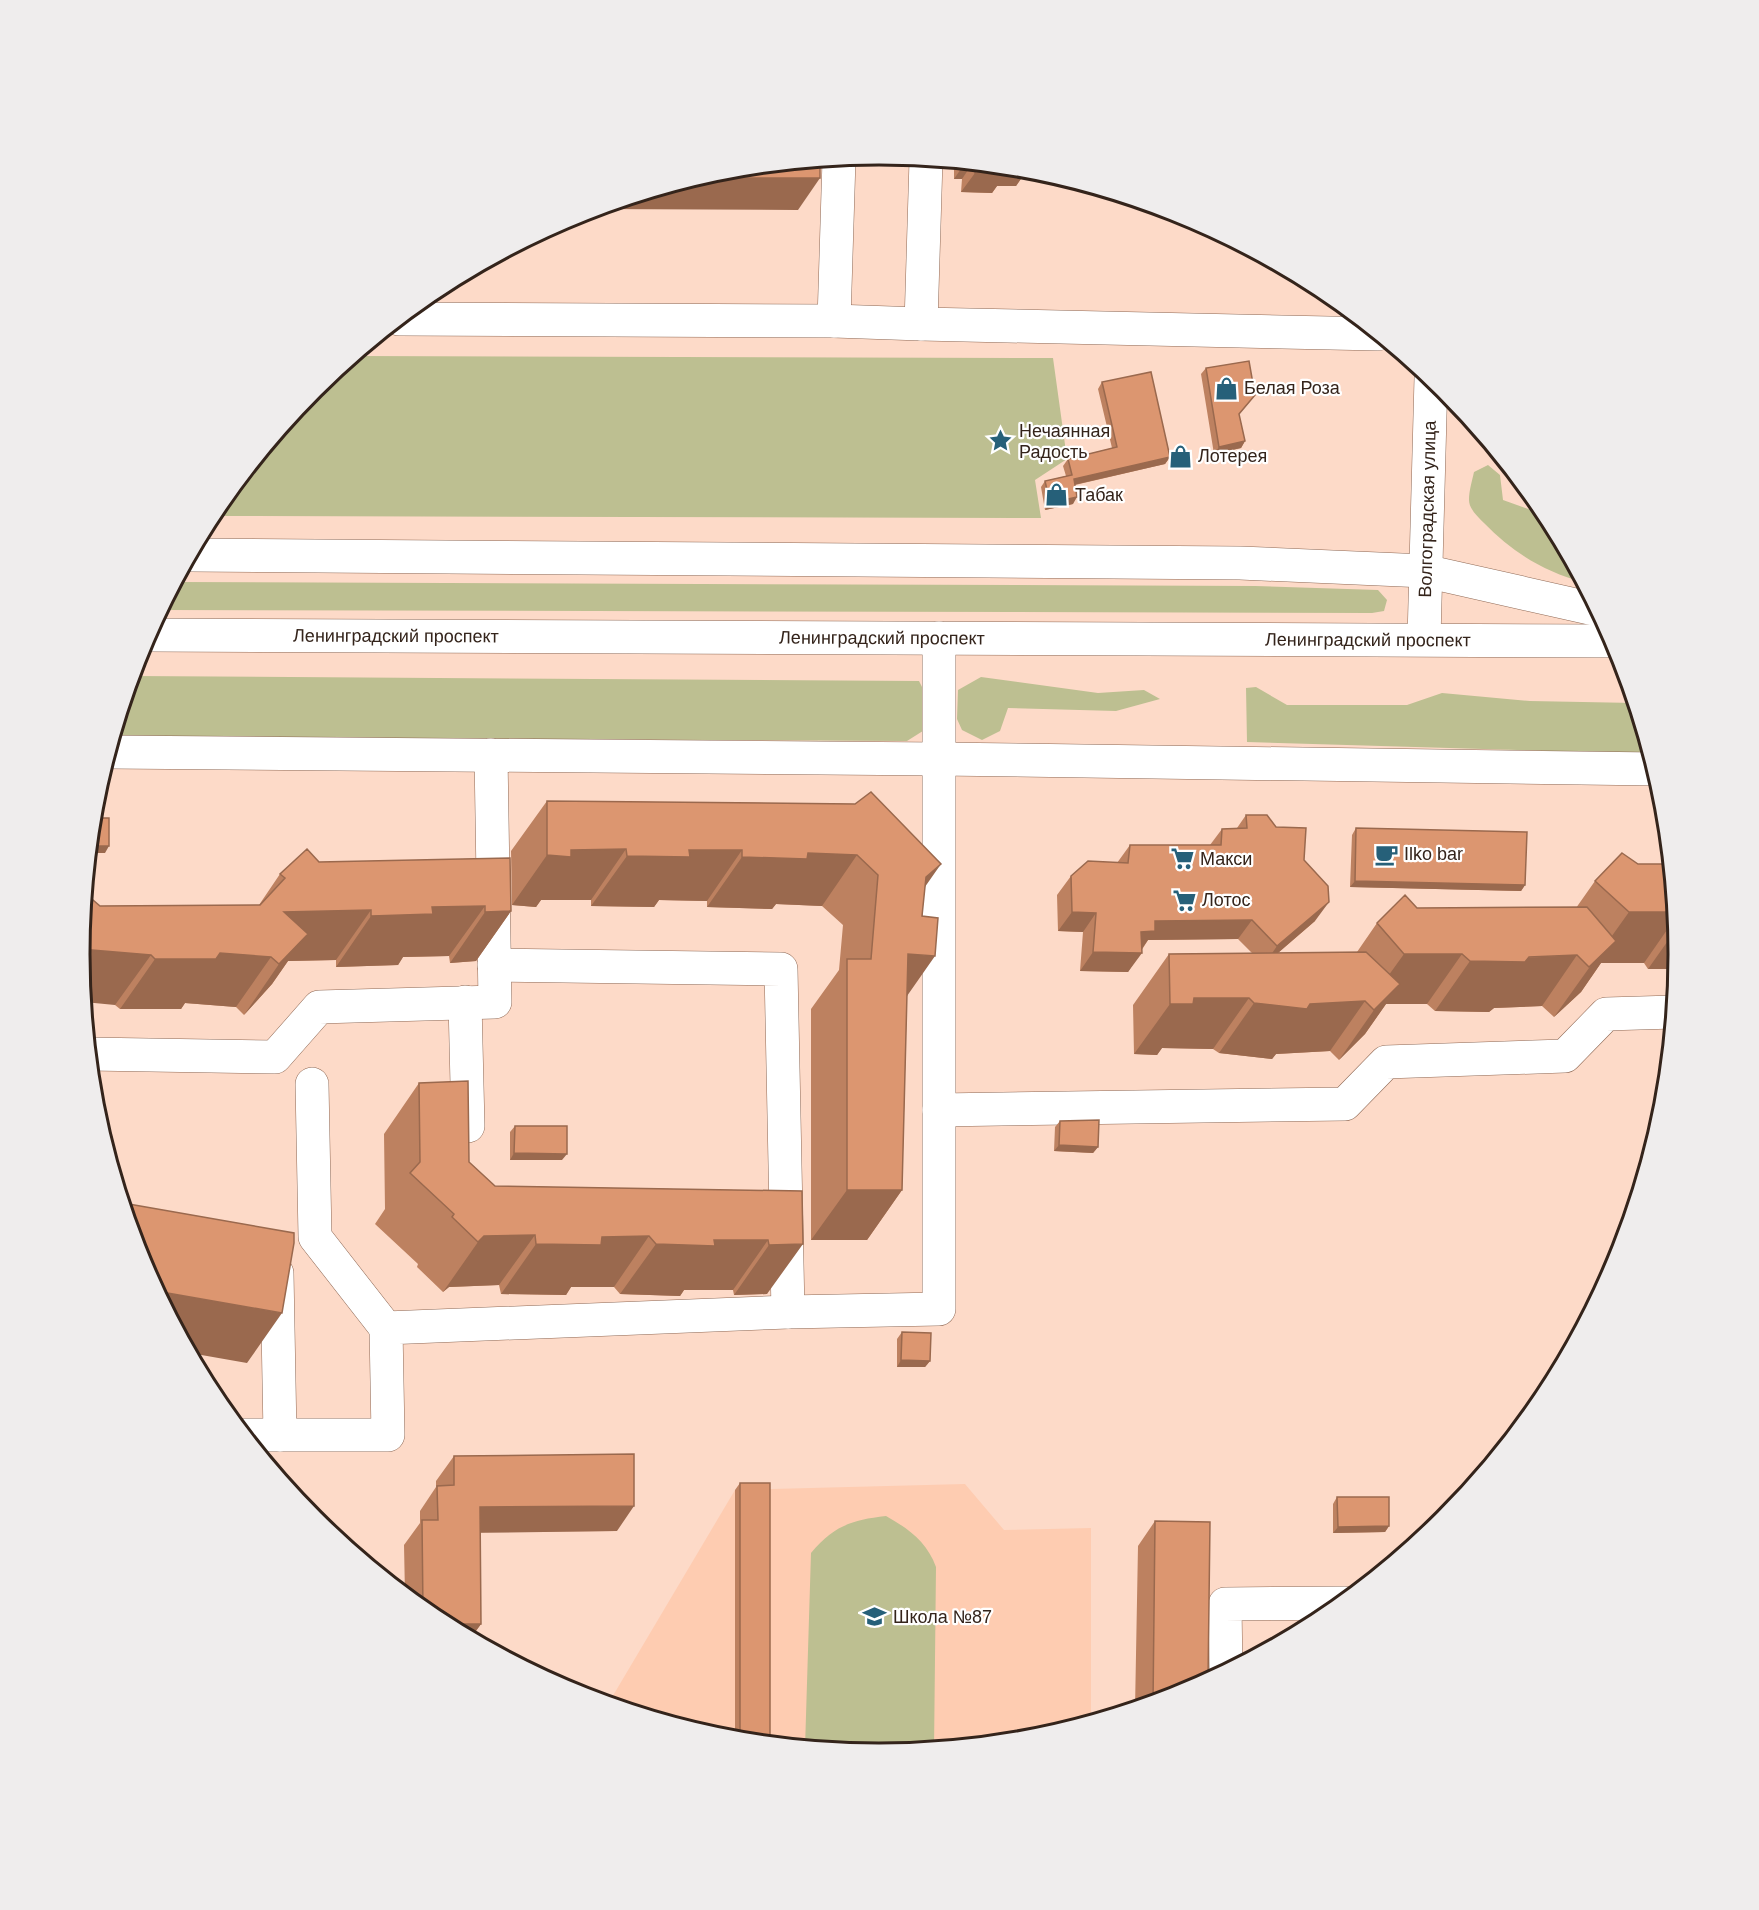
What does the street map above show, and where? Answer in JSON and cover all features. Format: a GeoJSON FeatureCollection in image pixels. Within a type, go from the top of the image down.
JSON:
{"type":"FeatureCollection","features":[{"type":"Feature","properties":{"kind":"main road"},"geometry":{"type":"LineString","coordinates":[[834,321],[839,167]]}},
{"type":"Feature","properties":{"kind":"main road"},"geometry":{"type":"LineString","coordinates":[[921,324],[926,167]]}},
{"type":"Feature","properties":{"kind":"main road"},"geometry":{"type":"LineString","coordinates":[[413,319],[834,321],[1366,334]]}},
{"type":"Feature","properties":{"kind":"main road","name":"Волгоградская улица"},"geometry":{"type":"LineString","coordinates":[[1424,639],[1431,390]]}},
{"type":"Feature","properties":{"kind":"main road"},"geometry":{"type":"LineString","coordinates":[[199,555],[1217,563],[1425,571],[1589,608]]}},
{"type":"Feature","properties":{"kind":"main road","name":"Ленинградский проспект"},"geometry":{"type":"LineString","coordinates":[[158,635],[1604,641]]}},
{"type":"Feature","properties":{"kind":"main road"},"geometry":{"type":"LineString","coordinates":[[386,1328],[788,1312],[939,1309],[939,638]]}},
{"type":"Feature","properties":{"kind":"main road"},"geometry":{"type":"LineString","coordinates":[[117,752],[939,759],[1646,769]]}},
{"type":"Feature","properties":{"kind":"main road"},"geometry":{"type":"LineString","coordinates":[[97,1054],[275,1056],[319,1007],[495,1002],[491,755]]}},
{"type":"Feature","properties":{"kind":"main road"},"geometry":{"type":"LineString","coordinates":[[494,965],[781,969],[773,1196],[788,1312]]}},
{"type":"Feature","properties":{"kind":"main road"},"geometry":{"type":"LineString","coordinates":[[465,1002],[468,1153]]}},
{"type":"Feature","properties":{"kind":"main road"},"geometry":{"type":"LineString","coordinates":[[939,1110],[1345,1104],[1386,1062],[1565,1056],[1606,1014],[1666,1012]]}},
{"type":"Feature","properties":{"kind":"main road"},"geometry":{"type":"LineString","coordinates":[[280,1435],[293,1240],[312,1083]]}},
{"type":"Feature","properties":{"kind":"main road"},"geometry":{"type":"LineString","coordinates":[[252,1435],[388,1436],[386,1328],[293,1240]]}},
{"type":"Feature","properties":{"kind":"main road"},"geometry":{"type":"LineString","coordinates":[[1226,1664],[1225,1605],[1329,1603]]}},
{"type":"Feature","properties":{"kind":"shaded area","name":"Школа №87"},"geometry":{"type":"Polygon","coordinates":[[[965,1484],[1004,1530],[1091,1528],[1091,1716],[983,1738],[931,1743],[828,1743],[776,1738],[725,1729],[675,1718],[612,1698],[735,1490],[965,1484]]]}},
{"type":"Feature","properties":{"kind":"green space"},"geometry":{"type":"Polygon","coordinates":[[[365,356],[1053,358],[1067,459],[1035,480],[1041,518],[223,516],[253,474],[286,434],[321,397],[365,356]]]}},
{"type":"Feature","properties":{"kind":"green space"},"geometry":{"type":"Polygon","coordinates":[[[1488,465],[1500,475],[1503,500],[1532,510],[1573,579],[1529,560],[1506,543],[1474,513],[1469,500],[1474,472],[1488,465]]]}},
{"type":"Feature","properties":{"kind":"green space"},"geometry":{"type":"Polygon","coordinates":[[[184,582],[1255,586],[1378,590],[1387,600],[1384,611],[1372,613],[169,610],[184,582]]]}},
{"type":"Feature","properties":{"kind":"green space"},"geometry":{"type":"Polygon","coordinates":[[[141,676],[919,681],[929,701],[926,729],[907,741],[121,737],[141,676]]]}},
{"type":"Feature","properties":{"kind":"green space"},"geometry":{"type":"Polygon","coordinates":[[[981,677],[1098,693],[1144,690],[1160,699],[1116,711],[1008,708],[1000,731],[982,740],[962,730],[957,719],[958,690],[981,677]]]}},
{"type":"Feature","properties":{"kind":"green space"},"geometry":{"type":"Polygon","coordinates":[[[1256,687],[1287,705],[1407,705],[1442,693],[1530,701],[1628,703],[1643,754],[1247,742],[1246,688],[1256,687]]]}},
{"type":"Feature","properties":{"kind":"green space"},"geometry":{"type":"Polygon","coordinates":[[[886,1516],[902,1526],[928,1550],[936,1567],[934,1743],[880,1744],[805,1741],[811,1553],[836,1530],[863,1520],[886,1516]]]}},
{"type":"Feature","properties":{"kind":"building"},"geometry":{"type":"Polygon","coordinates":[[[820,168],[820,178],[742,178],[820,168]]]}},
{"type":"Feature","properties":{"kind":"building","name":"Белая Роза"},"geometry":{"type":"Polygon","coordinates":[[[1249,361],[1255,395],[1239,414],[1245,441],[1219,447],[1206,368],[1249,361]]]}},
{"type":"Feature","properties":{"kind":"building"},"geometry":{"type":"Polygon","coordinates":[[[1151,372],[1170,457],[1074,479],[1077,497],[1050,503],[1045,481],[1072,475],[1068,459],[1117,447],[1102,382],[1151,372]]]}},
{"type":"Feature","properties":{"kind":"building"},"geometry":{"type":"Polygon","coordinates":[[[871,792],[941,864],[926,877],[922,916],[938,918],[935,956],[908,954],[902,1190],[847,1190],[847,959],[871,959],[878,875],[857,855],[808,853],[807,859],[742,857],[742,850],[689,850],[690,857],[627,856],[626,849],[571,850],[571,857],[547,855],[547,801],[855,804],[871,792]]]}},
{"type":"Feature","properties":{"kind":"building","name":"Лотос"},"geometry":{"type":"Polygon","coordinates":[[[1246,815],[1267,815],[1276,827],[1306,828],[1304,860],[1328,886],[1329,902],[1277,946],[1252,920],[1155,921],[1155,931],[1141,932],[1142,953],[1093,952],[1096,913],[1072,912],[1071,876],[1088,861],[1128,863],[1130,845],[1221,845],[1222,829],[1247,828],[1246,815]]]}},
{"type":"Feature","properties":{"kind":"building"},"geometry":{"type":"Polygon","coordinates":[[[102,818],[109,818],[109,846],[98,846],[102,818]]]}},
{"type":"Feature","properties":{"kind":"building"},"geometry":{"type":"Polygon","coordinates":[[[1356,828],[1527,832],[1525,885],[1355,881],[1356,828]]]}},
{"type":"Feature","properties":{"kind":"building"},"geometry":{"type":"Polygon","coordinates":[[[307,849],[319,862],[510,858],[511,911],[485,912],[485,906],[432,907],[433,914],[371,916],[371,910],[284,912],[308,934],[279,964],[271,957],[220,953],[216,959],[155,959],[151,955],[90,950],[92,899],[100,906],[260,905],[285,878],[280,874],[307,849]]]}},
{"type":"Feature","properties":{"kind":"building"},"geometry":{"type":"Polygon","coordinates":[[[1622,853],[1638,864],[1663,864],[1667,912],[1629,912],[1595,881],[1622,853]]]}},
{"type":"Feature","properties":{"kind":"building"},"geometry":{"type":"Polygon","coordinates":[[[1405,895],[1417,908],[1587,907],[1616,941],[1589,967],[1577,955],[1529,957],[1525,962],[1470,961],[1462,954],[1404,954],[1377,923],[1405,895]]]}},
{"type":"Feature","properties":{"kind":"building"},"geometry":{"type":"Polygon","coordinates":[[[1366,952],[1400,984],[1374,1010],[1365,1001],[1310,1004],[1307,1009],[1254,1003],[1249,998],[1194,998],[1193,1004],[1170,1004],[1169,954],[1366,952]]]}},
{"type":"Feature","properties":{"kind":"building"},"geometry":{"type":"Polygon","coordinates":[[[468,1081],[469,1162],[495,1186],[802,1191],[803,1244],[769,1245],[768,1240],[714,1240],[715,1246],[656,1244],[649,1236],[602,1237],[601,1245],[536,1244],[535,1235],[484,1236],[478,1242],[452,1217],[454,1214],[410,1173],[420,1162],[419,1083],[468,1081]]]}},
{"type":"Feature","properties":{"kind":"building"},"geometry":{"type":"Polygon","coordinates":[[[1099,1120],[1098,1147],[1059,1145],[1060,1121],[1099,1120]]]}},
{"type":"Feature","properties":{"kind":"building"},"geometry":{"type":"Polygon","coordinates":[[[515,1126],[567,1126],[567,1154],[514,1153],[515,1126]]]}},
{"type":"Feature","properties":{"kind":"building"},"geometry":{"type":"Polygon","coordinates":[[[131,1204],[294,1233],[282,1313],[166,1293],[131,1204]]]}},
{"type":"Feature","properties":{"kind":"building"},"geometry":{"type":"Polygon","coordinates":[[[902,1332],[931,1333],[930,1361],[901,1360],[902,1332]]]}},
{"type":"Feature","properties":{"kind":"building"},"geometry":{"type":"Polygon","coordinates":[[[634,1454],[634,1506],[480,1507],[481,1624],[461,1624],[423,1598],[422,1520],[438,1520],[437,1486],[454,1485],[454,1456],[634,1454]]]}},
{"type":"Feature","properties":{"kind":"building"},"geometry":{"type":"Polygon","coordinates":[[[740,1483],[770,1483],[770,1737],[740,1732],[740,1483]]]}},
{"type":"Feature","properties":{"kind":"building"},"geometry":{"type":"Polygon","coordinates":[[[1337,1497],[1389,1497],[1389,1526],[1338,1527],[1337,1497]]]}},
{"type":"Feature","properties":{"kind":"building"},"geometry":{"type":"Polygon","coordinates":[[[1155,1521],[1210,1522],[1208,1672],[1153,1695],[1155,1521]]]}},
{"type":"Feature","properties":{"kind":"place","name":"Белая Роза"},"geometry":{"type":"Point","coordinates":[1226,388]}},
{"type":"Feature","properties":{"kind":"place","name":"Нечаянная Радость"},"geometry":{"type":"Point","coordinates":[1001,441]}},
{"type":"Feature","properties":{"kind":"place","name":"Лотерея"},"geometry":{"type":"Point","coordinates":[1180,456]}},
{"type":"Feature","properties":{"kind":"place","name":"Табак"},"geometry":{"type":"Point","coordinates":[1057,495]}},
{"type":"Feature","properties":{"kind":"place","name":"Ilko bar"},"geometry":{"type":"Point","coordinates":[1386,854]}},
{"type":"Feature","properties":{"kind":"place","name":"Макси"},"geometry":{"type":"Point","coordinates":[1182,859]}},
{"type":"Feature","properties":{"kind":"place","name":"Лотос"},"geometry":{"type":"Point","coordinates":[1184,900]}},
{"type":"Feature","properties":{"kind":"place","name":"Школа №87"},"geometry":{"type":"Point","coordinates":[875,1617]}}]}
